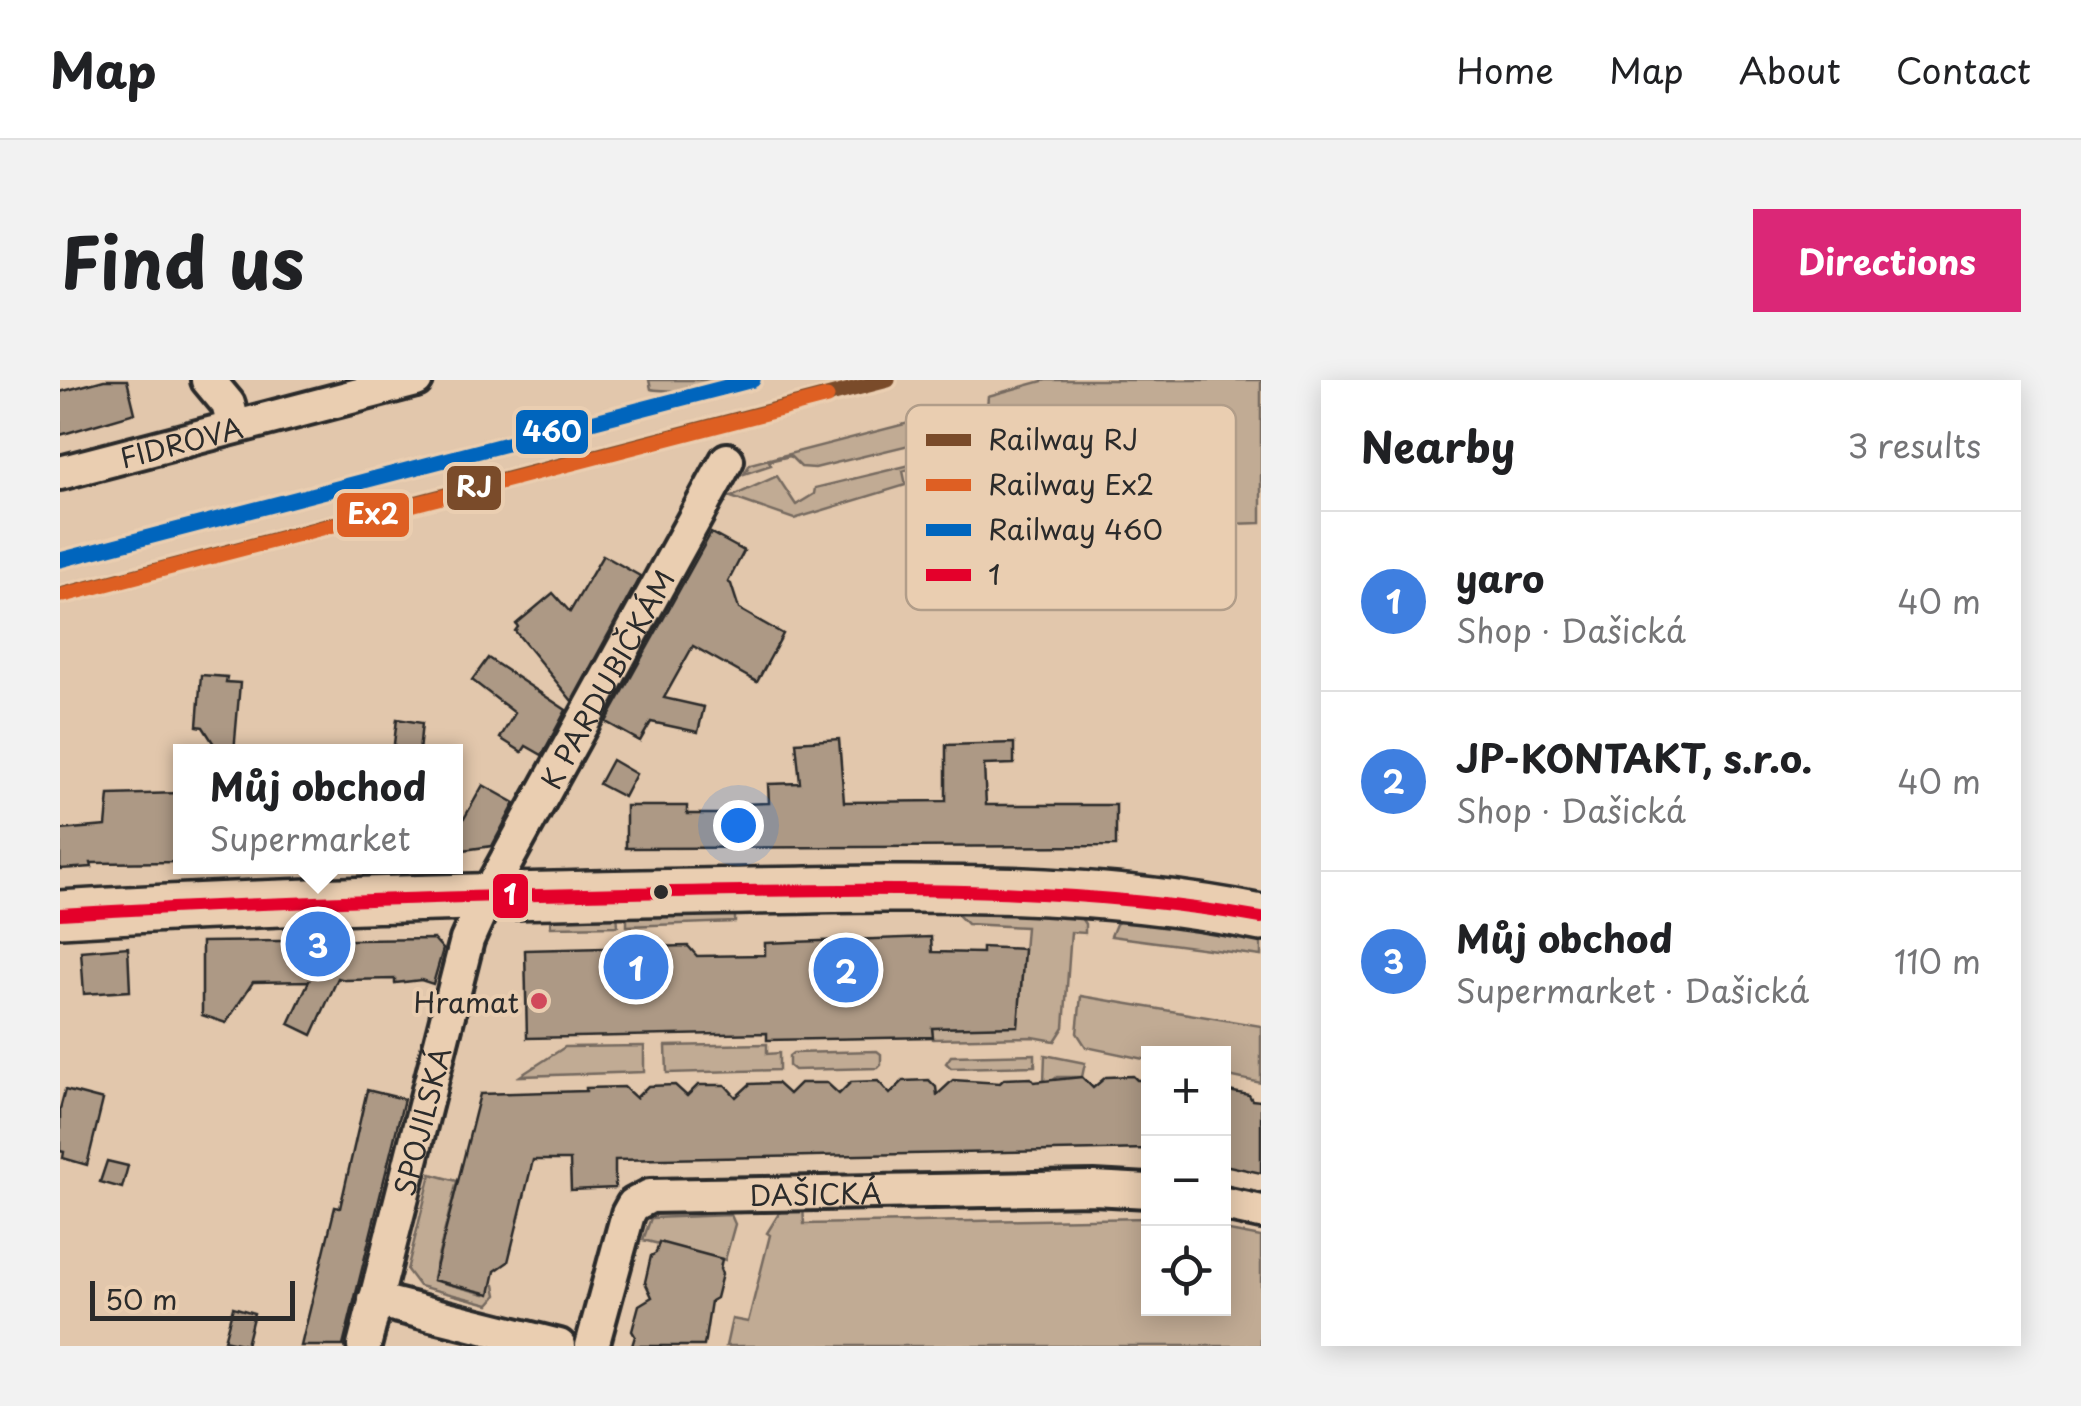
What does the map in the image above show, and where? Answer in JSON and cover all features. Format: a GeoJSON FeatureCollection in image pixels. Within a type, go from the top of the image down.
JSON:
{"type":"FeatureCollection","features":[{"type":"Feature","properties":{"kind":"main road"},"geometry":{"type":"LineString","coordinates":[[60,914],[487,896],[894,889],[1039,890],[1156,900],[1261,918]]}},
{"type":"Feature","properties":{"kind":"street"},"geometry":{"type":"LineString","coordinates":[[208,380],[228,404],[234,427]]}},
{"type":"Feature","properties":{"kind":"street","name":"FIDROVA"},"geometry":{"type":"LineString","coordinates":[[60,472],[416,380]]}},
{"type":"Feature","properties":{"kind":"street","name":"K PARDUBIČKÁM"},"geometry":{"type":"LineString","coordinates":[[487,896],[727,460]]}},
{"type":"Feature","properties":{"kind":"street","name":"SPOJILSKÁ"},"geometry":{"type":"LineString","coordinates":[[364,1346],[468,940],[487,896]]}},
{"type":"Feature","properties":{"kind":"street","name":"DAŠICKÁ"},"geometry":{"type":"LineString","coordinates":[[592,1346],[628,1214],[633,1204],[650,1196],[1094,1188],[1141,1191]]}},
{"type":"Feature","properties":{"kind":"street"},"geometry":{"type":"LineString","coordinates":[[1231,1206],[1261,1212]]}},
{"type":"Feature","properties":{"kind":"street"},"geometry":{"type":"LineString","coordinates":[[375,1300],[559,1346]]}},
{"type":"Feature","properties":{"kind":"shaded area"},"geometry":{"type":"Polygon","coordinates":[[[649,380],[718,380],[724,390],[656,390],[651,389],[649,380]]]}},
{"type":"Feature","properties":{"kind":"shaded area"},"geometry":{"type":"Polygon","coordinates":[[[1046,380],[1261,380],[1261,523],[1236,524],[1236,405],[987,405],[988,396],[1046,380]]]}},
{"type":"Feature","properties":{"kind":"shaded area"},"geometry":{"type":"Polygon","coordinates":[[[906,424],[906,446],[815,468],[801,467],[790,456],[744,474],[750,464],[906,424]]]}},
{"type":"Feature","properties":{"kind":"shaded area"},"geometry":{"type":"Polygon","coordinates":[[[906,466],[906,485],[794,519],[731,497],[777,476],[796,505],[814,494],[815,488],[906,466]]]}},
{"type":"Feature","properties":{"kind":"shaded area"},"geometry":{"type":"Polygon","coordinates":[[[953,910],[1079,915],[1085,933],[1071,932],[1064,1027],[1055,1041],[1033,1037],[933,1039],[932,1028],[1018,1025],[1026,927],[967,924],[953,910]]]}},
{"type":"Feature","properties":{"kind":"shaded area"},"geometry":{"type":"Polygon","coordinates":[[[735,911],[735,922],[627,926],[627,913],[735,911]]]}},
{"type":"Feature","properties":{"kind":"shaded area"},"geometry":{"type":"Polygon","coordinates":[[[617,913],[618,926],[551,927],[550,914],[617,913]]]}},
{"type":"Feature","properties":{"kind":"shaded area"},"geometry":{"type":"Polygon","coordinates":[[[1123,919],[1261,937],[1261,956],[1111,936],[1123,919]]]}},
{"type":"Feature","properties":{"kind":"shaded area"},"geometry":{"type":"Polygon","coordinates":[[[1081,996],[1261,1026],[1261,1083],[1231,1077],[1231,1046],[1141,1046],[1141,1059],[1086,1047],[1077,1033],[1081,996]]]}},
{"type":"Feature","properties":{"kind":"shaded area"},"geometry":{"type":"Polygon","coordinates":[[[767,1044],[767,1054],[779,1053],[779,1070],[667,1073],[666,1046],[767,1044]]]}},
{"type":"Feature","properties":{"kind":"shaded area"},"geometry":{"type":"Polygon","coordinates":[[[644,1046],[644,1072],[520,1076],[565,1047],[644,1046]]]}},
{"type":"Feature","properties":{"kind":"shaded area"},"geometry":{"type":"Polygon","coordinates":[[[793,1053],[881,1054],[878,1068],[794,1070],[789,1066],[793,1053]]]}},
{"type":"Feature","properties":{"kind":"shaded area"},"geometry":{"type":"Polygon","coordinates":[[[1035,1054],[1035,1066],[951,1068],[946,1063],[951,1056],[1035,1054]]]}},
{"type":"Feature","properties":{"kind":"shaded area"},"geometry":{"type":"Polygon","coordinates":[[[1045,1055],[1085,1063],[1082,1077],[1057,1077],[1044,1082],[1045,1055]]]}},
{"type":"Feature","properties":{"kind":"shaded area"},"geometry":{"type":"Polygon","coordinates":[[[431,1174],[457,1181],[433,1277],[485,1294],[495,1285],[497,1295],[489,1304],[419,1286],[407,1270],[431,1174]]]}},
{"type":"Feature","properties":{"kind":"shaded area"},"geometry":{"type":"Polygon","coordinates":[[[803,1204],[804,1224],[1141,1218],[1141,1316],[1231,1316],[1231,1231],[1261,1237],[1261,1346],[726,1346],[732,1319],[748,1322],[770,1235],[767,1233],[783,1207],[803,1204]]]}},
{"type":"Feature","properties":{"kind":"shaded area"},"geometry":{"type":"Polygon","coordinates":[[[731,1215],[735,1224],[725,1260],[643,1240],[651,1218],[731,1215]]]}},
{"type":"Feature","properties":{"kind":"building"},"geometry":{"type":"Polygon","coordinates":[[[104,380],[127,380],[135,413],[60,435],[60,392],[104,380]]]}},
{"type":"Feature","properties":{"kind":"building"},"geometry":{"type":"Polygon","coordinates":[[[711,533],[744,551],[728,582],[739,609],[783,634],[757,682],[693,646],[664,698],[704,707],[698,732],[651,722],[640,741],[606,722],[711,533]]]}},
{"type":"Feature","properties":{"kind":"building"},"geometry":{"type":"Polygon","coordinates":[[[603,555],[640,576],[572,701],[515,631],[516,624],[553,593],[570,612],[603,555]]]}},
{"type":"Feature","properties":{"kind":"building"},"geometry":{"type":"Polygon","coordinates":[[[488,658],[566,710],[542,755],[526,746],[522,752],[500,738],[515,713],[472,680],[488,658]]]}},
{"type":"Feature","properties":{"kind":"building"},"geometry":{"type":"Polygon","coordinates":[[[201,675],[227,677],[226,682],[240,683],[235,744],[214,744],[203,727],[197,726],[201,675]]]}},
{"type":"Feature","properties":{"kind":"building"},"geometry":{"type":"Polygon","coordinates":[[[397,719],[422,723],[420,744],[394,744],[397,719]]]}},
{"type":"Feature","properties":{"kind":"building"},"geometry":{"type":"Polygon","coordinates":[[[839,739],[844,802],[946,801],[946,745],[1014,743],[1014,764],[984,765],[986,805],[1116,805],[1116,846],[626,848],[626,806],[687,806],[687,814],[740,814],[740,804],[769,803],[768,784],[800,783],[796,742],[839,739]]]}},
{"type":"Feature","properties":{"kind":"building"},"geometry":{"type":"Polygon","coordinates":[[[612,760],[636,774],[624,797],[599,784],[612,760]]]}},
{"type":"Feature","properties":{"kind":"building"},"geometry":{"type":"Polygon","coordinates":[[[483,785],[515,803],[492,846],[463,850],[463,820],[483,785]]]}},
{"type":"Feature","properties":{"kind":"building"},"geometry":{"type":"Polygon","coordinates":[[[173,793],[173,862],[91,863],[92,867],[60,869],[60,830],[106,826],[109,795],[173,793]]]}},
{"type":"Feature","properties":{"kind":"building"},"geometry":{"type":"Polygon","coordinates":[[[931,937],[932,952],[982,953],[982,947],[1024,949],[1018,1026],[932,1028],[933,1037],[767,1040],[767,1033],[527,1038],[525,950],[688,946],[697,956],[765,955],[765,943],[931,937]]]}},
{"type":"Feature","properties":{"kind":"building"},"geometry":{"type":"Polygon","coordinates":[[[434,939],[443,949],[433,984],[421,980],[395,983],[395,979],[338,978],[312,1035],[289,1024],[309,981],[253,982],[226,1023],[202,1015],[202,942],[434,939]]]}},
{"type":"Feature","properties":{"kind":"building"},"geometry":{"type":"Polygon","coordinates":[[[128,947],[130,991],[84,994],[81,951],[128,947]]]}},
{"type":"Feature","properties":{"kind":"building"},"geometry":{"type":"Polygon","coordinates":[[[1133,1076],[1141,1080],[1141,1149],[615,1160],[615,1188],[571,1190],[570,1160],[533,1160],[508,1262],[495,1271],[490,1294],[433,1280],[480,1094],[624,1087],[636,1098],[648,1086],[675,1085],[687,1096],[698,1085],[725,1085],[736,1097],[750,1084],[777,1083],[789,1094],[800,1083],[827,1083],[839,1094],[851,1082],[878,1081],[890,1094],[903,1081],[929,1080],[937,1095],[953,1080],[1000,1083],[1004,1079],[1031,1078],[1034,1082],[1082,1077],[1093,1088],[1106,1077],[1133,1076]]]}},
{"type":"Feature","properties":{"kind":"building"},"geometry":{"type":"Polygon","coordinates":[[[65,1090],[103,1100],[87,1165],[63,1158],[64,1152],[60,1151],[60,1109],[65,1090]]]}},
{"type":"Feature","properties":{"kind":"building"},"geometry":{"type":"Polygon","coordinates":[[[367,1090],[404,1099],[343,1346],[301,1346],[335,1207],[340,1208],[367,1090]]]}},
{"type":"Feature","properties":{"kind":"building"},"geometry":{"type":"Polygon","coordinates":[[[1231,1091],[1261,1101],[1261,1173],[1231,1167],[1231,1091]]]}},
{"type":"Feature","properties":{"kind":"building"},"geometry":{"type":"Polygon","coordinates":[[[107,1161],[128,1166],[122,1188],[100,1182],[107,1161]]]}},
{"type":"Feature","properties":{"kind":"building"},"geometry":{"type":"Polygon","coordinates":[[[659,1242],[722,1259],[722,1274],[716,1298],[711,1301],[704,1346],[632,1346],[639,1305],[652,1297],[645,1282],[659,1242]]]}},
{"type":"Feature","properties":{"kind":"building"},"geometry":{"type":"Polygon","coordinates":[[[233,1307],[254,1313],[246,1345],[224,1340],[233,1307]]]}},
{"type":"Feature","properties":{"kind":"rail line","name":"460"},"geometry":{"type":"LineString","coordinates":[[60,560],[753,380]]}},
{"type":"Feature","properties":{"kind":"rail line","name":"RJ"},"geometry":{"type":"LineString","coordinates":[[60,595],[888,380]]}},
{"type":"Feature","properties":{"kind":"rail line","name":"Ex2"},"geometry":{"type":"LineString","coordinates":[[64,595],[827,397]]}},
{"type":"Feature","properties":{"kind":"transit line","name":"1"},"geometry":{"type":"LineString","coordinates":[[60,914],[443,898],[894,890],[1115,899],[1261,918]]}},
{"type":"Feature","properties":{"kind":"place","name":"Můj obchod"},"geometry":{"type":"Point","coordinates":[318,944]}},
{"type":"Feature","properties":{"kind":"place","name":"yaro"},"geometry":{"type":"Point","coordinates":[636,967]}},
{"type":"Feature","properties":{"kind":"place","name":"JP-KONTAKT, s.r.o."},"geometry":{"type":"Point","coordinates":[846,970]}},
{"type":"Feature","properties":{"kind":"place","name":"Hramat"},"geometry":{"type":"Point","coordinates":[539,1001]}}]}
